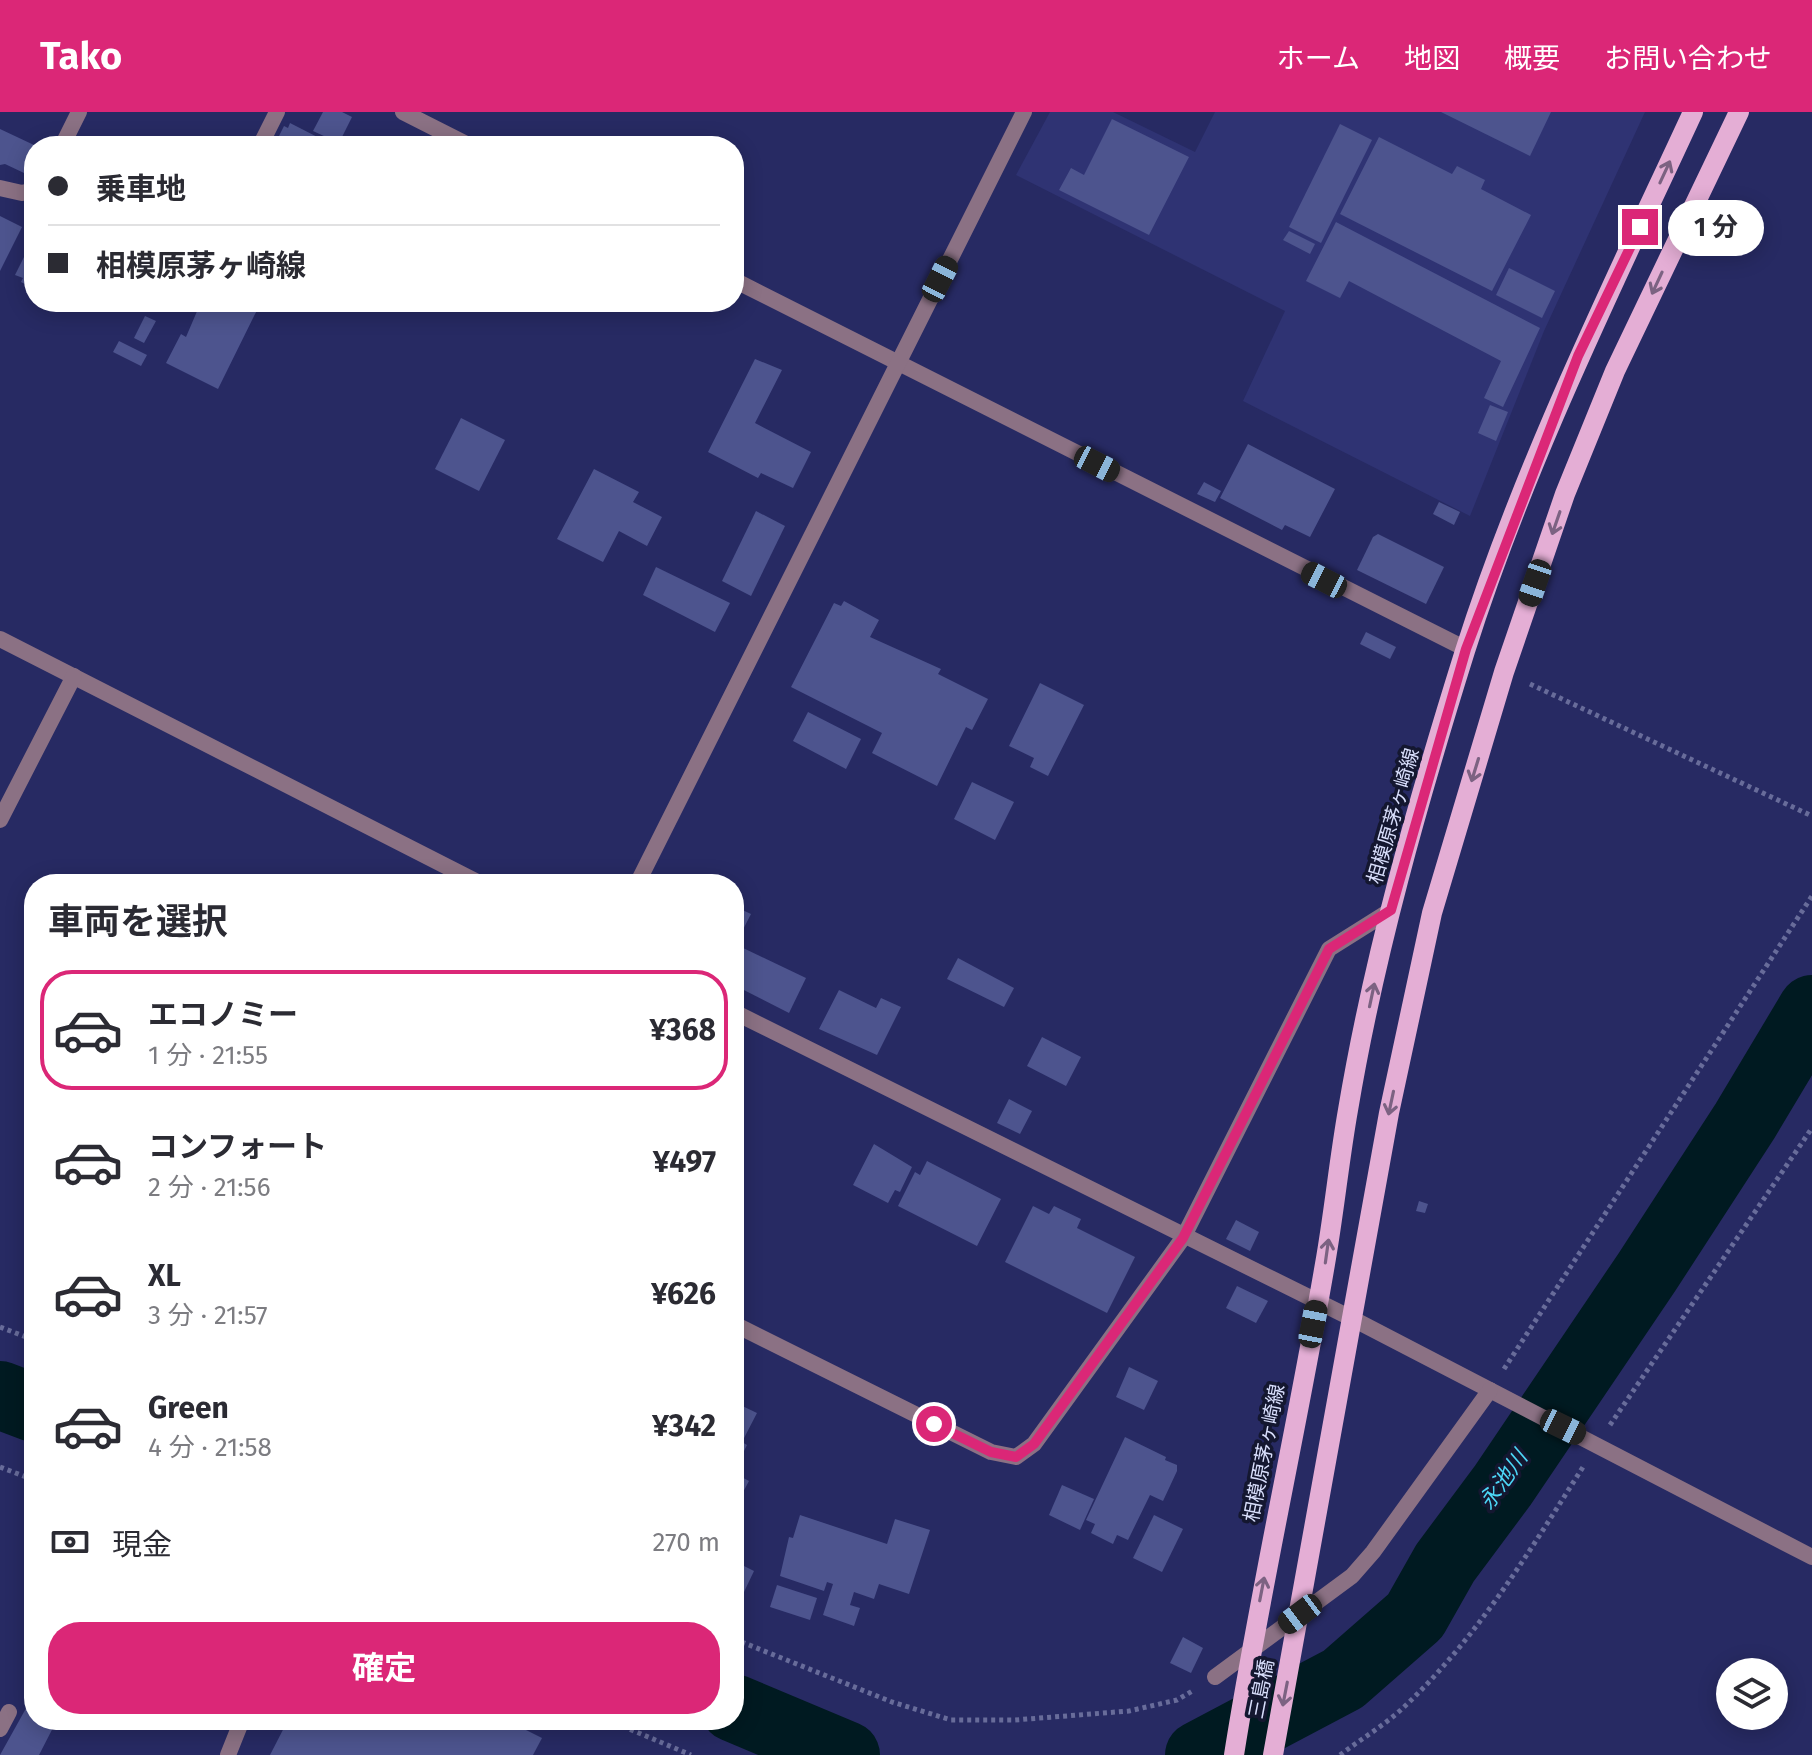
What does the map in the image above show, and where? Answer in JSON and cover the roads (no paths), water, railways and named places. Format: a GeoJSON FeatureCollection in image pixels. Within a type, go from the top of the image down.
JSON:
{"type":"FeatureCollection","features":[{"type":"Feature","properties":{"kind":"main road","name":"相模原茅ヶ崎線"},"geometry":{"type":"LineString","coordinates":[[1249,1659],[1317,1302],[1348,1107],[1391,910],[1466,649],[1578,356],[1693,112]]}},
{"type":"Feature","properties":{"kind":"main road"},"geometry":{"type":"LineString","coordinates":[[1298,1623],[1389,1113],[1432,913],[1504,672],[1565,494],[1615,371],[1739,112]]}},
{"type":"Feature","properties":{"kind":"main road","name":"三島橋"},"geometry":{"type":"LineString","coordinates":[[1273,1755],[1298,1623]]}},
{"type":"Feature","properties":{"kind":"main road","name":"三島橋"},"geometry":{"type":"LineString","coordinates":[[1234,1755],[1249,1659]]}},
{"type":"Feature","properties":{"kind":"street"},"geometry":{"type":"LineString","coordinates":[[67,136],[79,112]]}},
{"type":"Feature","properties":{"kind":"street"},"geometry":{"type":"LineString","coordinates":[[265,136],[277,112]]}},
{"type":"Feature","properties":{"kind":"street"},"geometry":{"type":"LineString","coordinates":[[403,112],[450,136]]}},
{"type":"Feature","properties":{"kind":"street"},"geometry":{"type":"LineString","coordinates":[[642,874],[1024,112]]}},
{"type":"Feature","properties":{"kind":"street"},"geometry":{"type":"LineString","coordinates":[[0,188],[24,192]]}},
{"type":"Feature","properties":{"kind":"street"},"geometry":{"type":"LineString","coordinates":[[744,285],[1466,649]]}},
{"type":"Feature","properties":{"kind":"street"},"geometry":{"type":"LineString","coordinates":[[0,639],[461,874]]}},
{"type":"Feature","properties":{"kind":"street"},"geometry":{"type":"LineString","coordinates":[[0,820],[74,676]]}},
{"type":"Feature","properties":{"kind":"street"},"geometry":{"type":"LineString","coordinates":[[744,1329],[991,1452],[1016,1457],[1034,1444],[1183,1238],[1329,949],[1391,910]]}},
{"type":"Feature","properties":{"kind":"street"},"geometry":{"type":"LineString","coordinates":[[744,1017],[1183,1238],[1353,1319],[1812,1557]]}},
{"type":"Feature","properties":{"kind":"street"},"geometry":{"type":"LineString","coordinates":[[1215,1677],[1249,1659],[1298,1623],[1352,1576],[1494,1392]]}},
{"type":"Feature","properties":{"kind":"street"},"geometry":{"type":"LineString","coordinates":[[0,1729],[9,1712]]}},
{"type":"Feature","properties":{"kind":"street"},"geometry":{"type":"LineString","coordinates":[[228,1755],[238,1730]]}},
{"type":"Feature","properties":{"kind":"waterway","name":"永池川"},"geometry":{"type":"LineString","coordinates":[[1199,1755],[1343,1679],[1415,1616],[1445,1563],[1503,1485],[1647,1272],[1745,1121],[1812,1009]]}},
{"type":"Feature","properties":{"kind":"waterway","name":"永池川"},"geometry":{"type":"LineString","coordinates":[[0,1395],[24,1404]]}},
{"type":"Feature","properties":{"kind":"waterway","name":"永池川"},"geometry":{"type":"LineString","coordinates":[[744,1712],[846,1755]]}}]}
